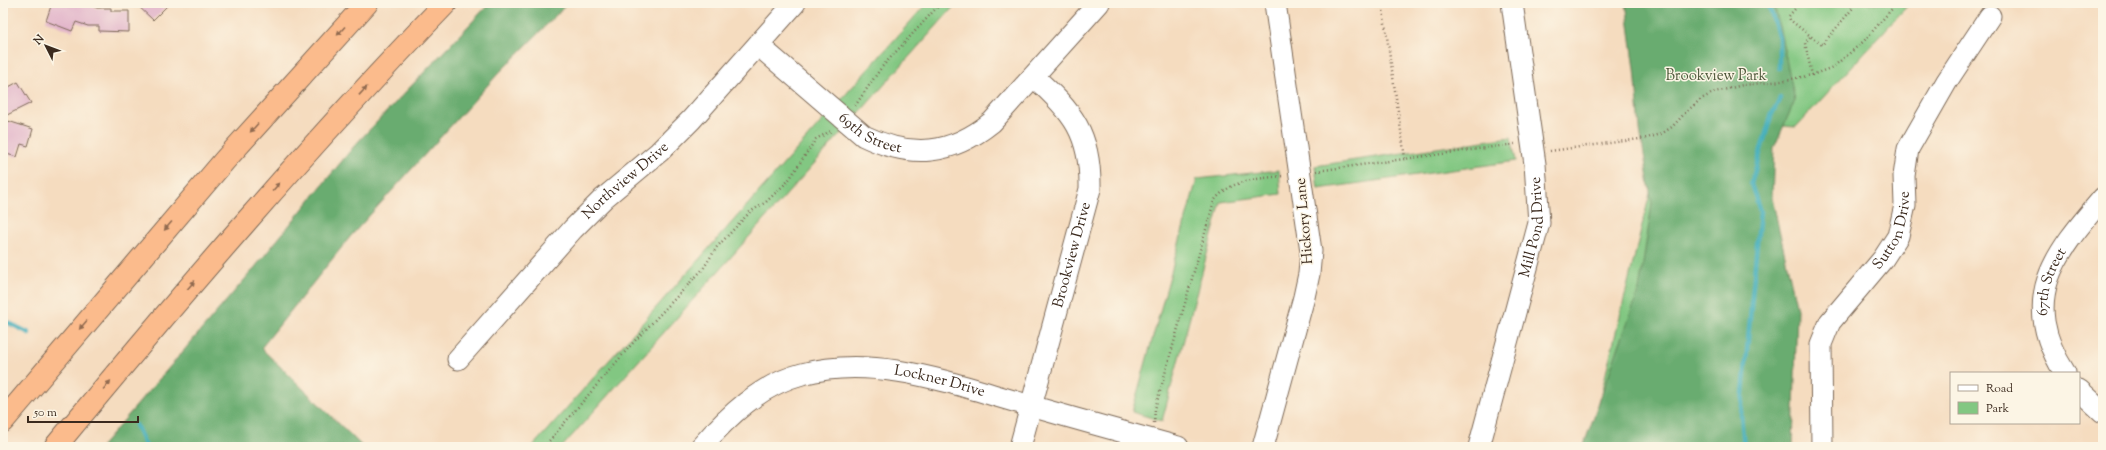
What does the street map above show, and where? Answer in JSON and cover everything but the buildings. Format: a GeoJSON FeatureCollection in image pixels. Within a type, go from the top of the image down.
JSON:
{"type":"FeatureCollection","features":[{"type":"Feature","properties":{"kind":"highway"},"geometry":{"type":"LineString","coordinates":[[3,421],[225,160],[367,3]]}},
{"type":"Feature","properties":{"kind":"highway"},"geometry":{"type":"LineString","coordinates":[[55,447],[163,318],[319,138],[446,3]]}},
{"type":"Feature","properties":{"kind":"street","name":"Northview Drive"},"geometry":{"type":"LineString","coordinates":[[458,359],[573,229],[604,198],[659,152],[691,120],[795,3]]}},
{"type":"Feature","properties":{"kind":"street"},"geometry":{"type":"LineString","coordinates":[[1034,77],[1099,3]]}},
{"type":"Feature","properties":{"kind":"street","name":"Mill Pond Drive"},"geometry":{"type":"LineString","coordinates":[[1479,447],[1539,223],[1535,164],[1512,3]]}},
{"type":"Feature","properties":{"kind":"street","name":"Hickory Lane"},"geometry":{"type":"LineString","coordinates":[[1262,447],[1309,274],[1311,251],[1309,228],[1276,9]]}},
{"type":"Feature","properties":{"kind":"street","name":"Sutton Drive"},"geometry":{"type":"LineString","coordinates":[[1822,447],[1821,344],[1830,322],[1883,259],[1898,236],[1905,205],[1904,176],[1908,149],[1947,81],[1990,16]]}},
{"type":"Feature","properties":{"kind":"street","name":"69th Street"},"geometry":{"type":"LineString","coordinates":[[758,45],[864,136],[882,145],[901,150],[920,151],[941,149],[960,143],[977,134],[999,116],[1034,77]]}},
{"type":"Feature","properties":{"kind":"street","name":"Brookview Drive"},"geometry":{"type":"LineString","coordinates":[[1020,447],[1090,189],[1090,169],[1087,150],[1081,133],[1071,115],[1058,99],[1034,77]]}},
{"type":"Feature","properties":{"kind":"street","name":"67th Street"},"geometry":{"type":"LineString","coordinates":[[2064,372],[2055,357],[2047,335],[2044,312],[2045,289],[2052,266],[2070,237],[2103,198]]}},
{"type":"Feature","properties":{"kind":"street","name":"Lockner Drive"},"geometry":{"type":"LineString","coordinates":[[707,440],[730,414],[773,385],[802,374],[851,368],[908,372],[1178,447]]}},
{"type":"Feature","properties":{"kind":"street"},"geometry":{"type":"LineString","coordinates":[[2080,391],[2103,412]]}},
{"type":"Feature","properties":{"kind":"path"},"geometry":{"type":"LineString","coordinates":[[544,447],[631,345],[703,269],[717,247],[750,212],[766,202],[788,181],[816,139],[836,128],[844,120],[881,68],[941,3]]}},
{"type":"Feature","properties":{"kind":"path"},"geometry":{"type":"LineString","coordinates":[[1382,3],[1405,158]]}},
{"type":"Feature","properties":{"kind":"path"},"geometry":{"type":"LineString","coordinates":[[1800,3],[1789,16],[1790,20],[1822,45],[1853,8],[1849,3]]}},
{"type":"Feature","properties":{"kind":"path"},"geometry":{"type":"LineString","coordinates":[[1153,440],[1155,409],[1214,201],[1226,188],[1241,182],[1405,158],[1522,143],[1541,152],[1647,138],[1661,134],[1672,127],[1696,103],[1715,92],[1743,85],[1781,81],[1812,75],[1834,67],[1864,41],[1898,3]]}},
{"type":"Feature","properties":{"kind":"path"},"geometry":{"type":"LineString","coordinates":[[1810,37],[1805,44],[1812,75]]}},
{"type":"Feature","properties":{"kind":"green space"},"geometry":{"type":"Polygon","coordinates":[[[490,3],[568,3],[497,75],[350,237],[261,348],[363,447],[101,447],[251,272],[355,145],[490,3]]]}},
{"type":"Feature","properties":{"kind":"green space"},"geometry":{"type":"Polygon","coordinates":[[[927,3],[957,3],[562,447],[532,447],[927,3]]]}},
{"type":"Feature","properties":{"kind":"green space","name":"Brookview Park"},"geometry":{"type":"Polygon","coordinates":[[[1626,3],[1774,3],[1795,100],[1774,148],[1772,198],[1797,309],[1793,447],[1583,447],[1639,290],[1652,204],[1640,130],[1635,69],[1626,3]]]}},
{"type":"Feature","properties":{"kind":"green space","name":"Brookview Park"},"geometry":{"type":"Polygon","coordinates":[[[1630,3],[1910,3],[1796,127],[1771,125],[1588,447],[1652,185],[1630,3]]]}},
{"type":"Feature","properties":{"kind":"green space"},"geometry":{"type":"Polygon","coordinates":[[[1511,137],[1516,161],[1318,189],[1315,166],[1511,137]]]}},
{"type":"Feature","properties":{"kind":"green space"},"geometry":{"type":"Polygon","coordinates":[[[1279,170],[1281,194],[1221,202],[1162,421],[1132,412],[1197,179],[1279,170]]]}},
{"type":"Feature","properties":{"kind":"waterway"},"geometry":{"type":"LineString","coordinates":[[1768,3],[1779,38],[1779,68]]}},
{"type":"Feature","properties":{"kind":"waterway"},"geometry":{"type":"LineString","coordinates":[[1744,447],[1741,415],[1760,211],[1751,184],[1771,116],[1780,98]]}},
{"type":"Feature","properties":{"kind":"waterway"},"geometry":{"type":"LineString","coordinates":[[3,320],[29,333]]}},
{"type":"Feature","properties":{"kind":"waterway"},"geometry":{"type":"LineString","coordinates":[[136,425],[146,447]]}}]}
